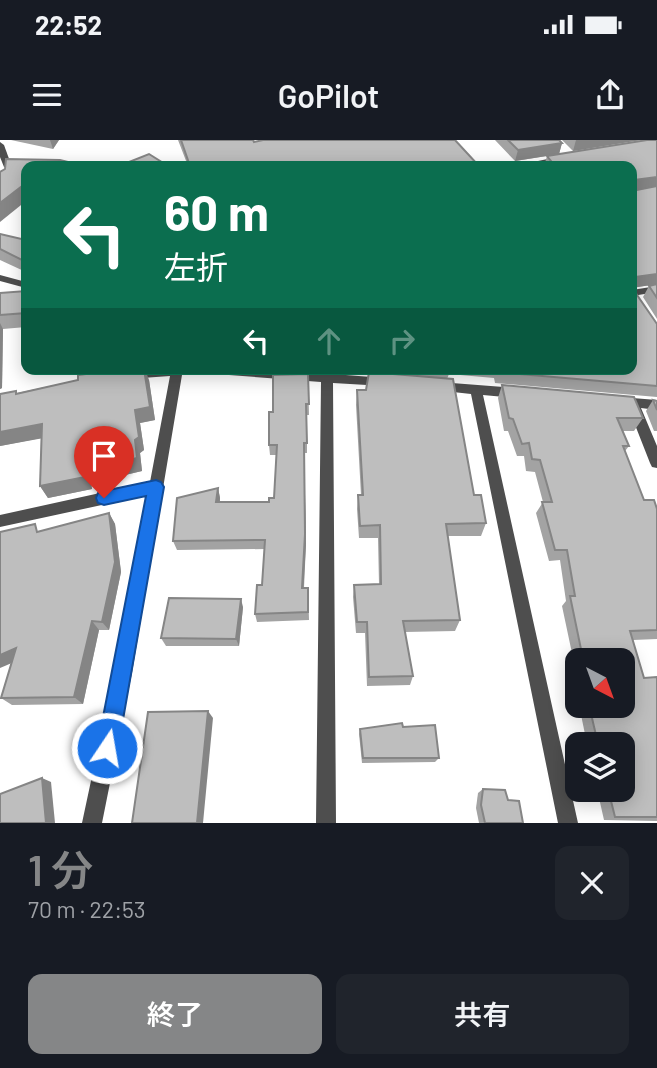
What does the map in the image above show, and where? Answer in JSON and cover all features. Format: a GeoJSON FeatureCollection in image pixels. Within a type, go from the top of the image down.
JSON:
{"type":"FeatureCollection","features":[{"type":"Feature","properties":{"kind":"street"},"geometry":{"type":"LineString","coordinates":[[1,143],[5,171],[19,167]]}},
{"type":"Feature","properties":{"kind":"street"},"geometry":{"type":"LineString","coordinates":[[556,161],[571,158],[562,149]]}},
{"type":"Feature","properties":{"kind":"street"},"geometry":{"type":"LineString","coordinates":[[0,278],[21,284]]}},
{"type":"Feature","properties":{"kind":"street"},"geometry":{"type":"LineString","coordinates":[[637,296],[657,289]]}},
{"type":"Feature","properties":{"kind":"street"},"geometry":{"type":"LineString","coordinates":[[114,377],[135,375]]}},
{"type":"Feature","properties":{"kind":"street"},"geometry":{"type":"LineString","coordinates":[[92,823],[123,673],[176,375]]}},
{"type":"Feature","properties":{"kind":"street"},"geometry":{"type":"LineString","coordinates":[[326,375],[326,823]]}},
{"type":"Feature","properties":{"kind":"street"},"geometry":{"type":"LineString","coordinates":[[340,375],[394,383]]}},
{"type":"Feature","properties":{"kind":"street"},"geometry":{"type":"LineString","coordinates":[[422,385],[528,394]]}},
{"type":"Feature","properties":{"kind":"street"},"geometry":{"type":"LineString","coordinates":[[476,390],[568,823]]}},
{"type":"Feature","properties":{"kind":"street"},"geometry":{"type":"LineString","coordinates":[[607,401],[657,405]]}},
{"type":"Feature","properties":{"kind":"street"},"geometry":{"type":"LineString","coordinates":[[633,403],[657,463]]}},
{"type":"Feature","properties":{"kind":"street"},"geometry":{"type":"LineString","coordinates":[[0,521],[156,487]]}},
{"type":"Feature","properties":{"kind":"building"},"geometry":{"type":"Polygon","coordinates":[[[181,140],[455,140],[474,161],[188,161],[181,140]]]}},
{"type":"Feature","properties":{"kind":"building"},"geometry":{"type":"Polygon","coordinates":[[[508,140],[559,140],[562,143],[518,150],[508,140]]]}},
{"type":"Feature","properties":{"kind":"building"},"geometry":{"type":"Polygon","coordinates":[[[657,140],[657,177],[637,180],[637,161],[551,161],[547,156],[657,140]]]}},
{"type":"Feature","properties":{"kind":"building"},"geometry":{"type":"Polygon","coordinates":[[[149,154],[160,161],[132,161],[149,154]]]}},
{"type":"Feature","properties":{"kind":"building"},"geometry":{"type":"Polygon","coordinates":[[[6,159],[64,161],[21,161],[21,187],[0,203],[0,172],[5,169],[6,159]]]}},
{"type":"Feature","properties":{"kind":"building"},"geometry":{"type":"Polygon","coordinates":[[[657,186],[657,274],[637,277],[637,190],[657,186]]]}},
{"type":"Feature","properties":{"kind":"building"},"geometry":{"type":"Polygon","coordinates":[[[0,234],[21,239],[21,260],[0,249],[0,234]]]}},
{"type":"Feature","properties":{"kind":"building"},"geometry":{"type":"Polygon","coordinates":[[[657,284],[657,298],[649,286],[657,284]]]}},
{"type":"Feature","properties":{"kind":"building"},"geometry":{"type":"Polygon","coordinates":[[[21,291],[21,313],[0,315],[0,293],[21,291]]]}},
{"type":"Feature","properties":{"kind":"building"},"geometry":{"type":"Polygon","coordinates":[[[637,295],[657,324],[657,386],[532,375],[637,375],[637,295]]]}},
{"type":"Feature","properties":{"kind":"building"},"geometry":{"type":"Polygon","coordinates":[[[78,375],[145,375],[150,407],[135,410],[139,437],[135,440],[137,458],[84,471],[85,477],[40,486],[42,424],[0,432],[0,394],[16,391],[16,394],[78,380],[78,375]]]}},
{"type":"Feature","properties":{"kind":"building"},"geometry":{"type":"Polygon","coordinates":[[[273,375],[308,375],[307,443],[304,443],[305,534],[302,588],[308,588],[308,612],[255,614],[257,585],[262,585],[265,540],[173,541],[177,498],[218,488],[216,502],[269,502],[269,498],[274,498],[277,445],[269,445],[269,412],[273,412],[273,375]]]}},
{"type":"Feature","properties":{"kind":"building"},"geometry":{"type":"Polygon","coordinates":[[[368,375],[453,379],[474,495],[481,495],[486,523],[446,524],[460,620],[403,621],[413,676],[369,677],[367,622],[357,622],[354,585],[381,584],[380,525],[360,526],[358,495],[363,495],[357,390],[366,390],[368,375]]]}},
{"type":"Feature","properties":{"kind":"building"},"geometry":{"type":"Polygon","coordinates":[[[502,385],[634,397],[643,418],[617,418],[629,446],[623,446],[644,500],[654,500],[657,509],[657,630],[630,631],[644,678],[657,677],[657,817],[615,817],[611,802],[635,802],[635,732],[595,732],[592,718],[635,718],[635,648],[581,648],[570,596],[575,596],[567,550],[555,550],[542,502],[552,502],[540,460],[532,459],[529,443],[522,444],[513,419],[509,418],[502,385]]]}},
{"type":"Feature","properties":{"kind":"building"},"geometry":{"type":"Polygon","coordinates":[[[109,513],[115,562],[102,622],[92,621],[74,697],[1,698],[16,648],[0,655],[0,532],[35,524],[37,532],[109,513]]]}},
{"type":"Feature","properties":{"kind":"building"},"geometry":{"type":"Polygon","coordinates":[[[169,598],[241,599],[236,639],[161,638],[169,598]]]}},
{"type":"Feature","properties":{"kind":"building"},"geometry":{"type":"Polygon","coordinates":[[[208,711],[197,823],[132,823],[148,712],[208,711]]]}},
{"type":"Feature","properties":{"kind":"building"},"geometry":{"type":"Polygon","coordinates":[[[402,723],[403,727],[435,725],[439,758],[363,758],[360,729],[402,723]]]}},
{"type":"Feature","properties":{"kind":"building"},"geometry":{"type":"Polygon","coordinates":[[[42,778],[46,823],[0,823],[0,794],[42,778]]]}},
{"type":"Feature","properties":{"kind":"building"},"geometry":{"type":"Polygon","coordinates":[[[483,789],[505,790],[508,800],[519,801],[523,823],[485,823],[481,805],[483,789]]]}},
{"type":"Feature","properties":{"kind":"route"},"geometry":{"type":"LineString","coordinates":[[104,498],[156,487],[107,748]]}}]}
